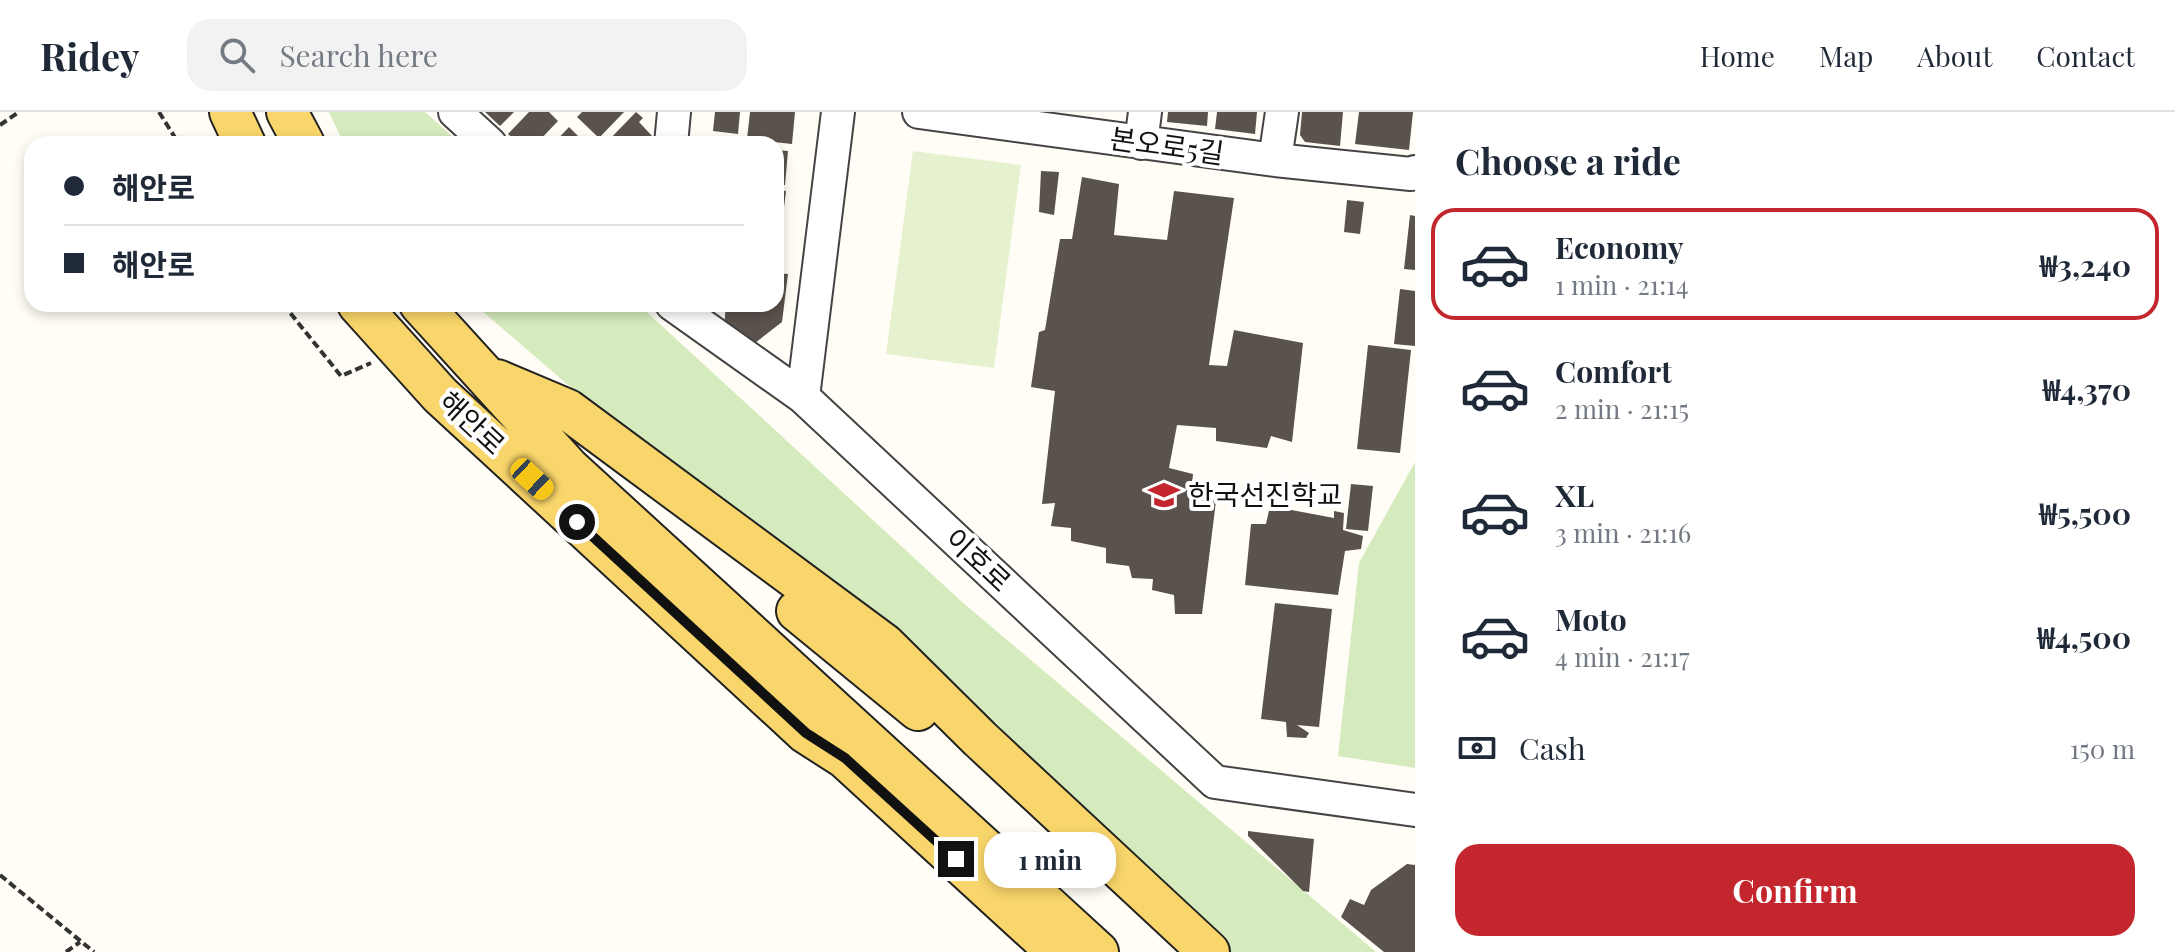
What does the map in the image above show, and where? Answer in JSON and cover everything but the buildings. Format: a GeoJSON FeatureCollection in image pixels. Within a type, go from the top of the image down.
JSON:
{"type":"FeatureCollection","features":[{"type":"Feature","properties":{"kind":"main road"},"geometry":{"type":"LineString","coordinates":[[230,112],[241,136]]}},
{"type":"Feature","properties":{"kind":"main road"},"geometry":{"type":"LineString","coordinates":[[287,112],[300,136]]}},
{"type":"Feature","properties":{"kind":"main road","name":"해안로"},"geometry":{"type":"LineString","coordinates":[[365,312],[440,395],[806,733],[845,758],[1057,952]]}},
{"type":"Feature","properties":{"kind":"main road","name":"해안로"},"geometry":{"type":"LineString","coordinates":[[427,312],[569,468],[1098,952]]}},
{"type":"Feature","properties":{"kind":"main road"},"geometry":{"type":"LineString","coordinates":[[485,375],[610,465],[934,722],[1173,952]]}},
{"type":"Feature","properties":{"kind":"main road"},"geometry":{"type":"LineString","coordinates":[[485,375],[568,410],[884,644],[980,739],[1209,952]]}},
{"type":"Feature","properties":{"kind":"main road"},"geometry":{"type":"LineString","coordinates":[[806,733],[831,770],[1021,952]]}},
{"type":"Feature","properties":{"kind":"street"},"geometry":{"type":"LineString","coordinates":[[455,112],[481,136]]}},
{"type":"Feature","properties":{"kind":"street"},"geometry":{"type":"LineString","coordinates":[[803,397],[838,112]]}},
{"type":"Feature","properties":{"kind":"street","name":"본오로5길"},"geometry":{"type":"LineString","coordinates":[[919,112],[1143,127],[1275,160],[1415,172]]}},
{"type":"Feature","properties":{"kind":"street"},"geometry":{"type":"LineString","coordinates":[[1275,160],[1282,112]]}},
{"type":"Feature","properties":{"kind":"street","name":"이호로"},"geometry":{"type":"LineString","coordinates":[[683,312],[803,397],[1215,782],[1415,810]]}},
{"type":"Feature","properties":{"kind":"path"},"geometry":{"type":"LineString","coordinates":[[0,125],[19,112]]}},
{"type":"Feature","properties":{"kind":"path"},"geometry":{"type":"LineString","coordinates":[[159,112],[174,136]]}},
{"type":"Feature","properties":{"kind":"path"},"geometry":{"type":"LineString","coordinates":[[289,312],[341,376],[399,351]]}},
{"type":"Feature","properties":{"kind":"path"},"geometry":{"type":"LineString","coordinates":[[0,875],[94,952]]}},
{"type":"Feature","properties":{"kind":"path"},"geometry":{"type":"LineString","coordinates":[[66,952],[81,941]]}},
{"type":"Feature","properties":{"kind":"green space"},"geometry":{"type":"Polygon","coordinates":[[[329,112],[425,112],[452,136],[340,136],[329,112]]]}},
{"type":"Feature","properties":{"kind":"green space"},"geometry":{"type":"Polygon","coordinates":[[[913,151],[1021,165],[994,368],[886,354],[913,151]]]}},
{"type":"Feature","properties":{"kind":"green space"},"geometry":{"type":"Polygon","coordinates":[[[483,312],[647,312],[961,601],[1376,952],[1227,952],[483,312]]]}},
{"type":"Feature","properties":{"kind":"green space"},"geometry":{"type":"Polygon","coordinates":[[[1415,462],[1415,768],[1338,756],[1359,563],[1415,462]]]}},
{"type":"Feature","properties":{"kind":"place","name":"한국선진학교"},"geometry":{"type":"Point","coordinates":[1164,495]}},
{"type":"Feature","properties":{"kind":"route"},"geometry":{"type":"LineString","coordinates":[[577,522],[806,733],[845,758],[956,859]]}}]}
